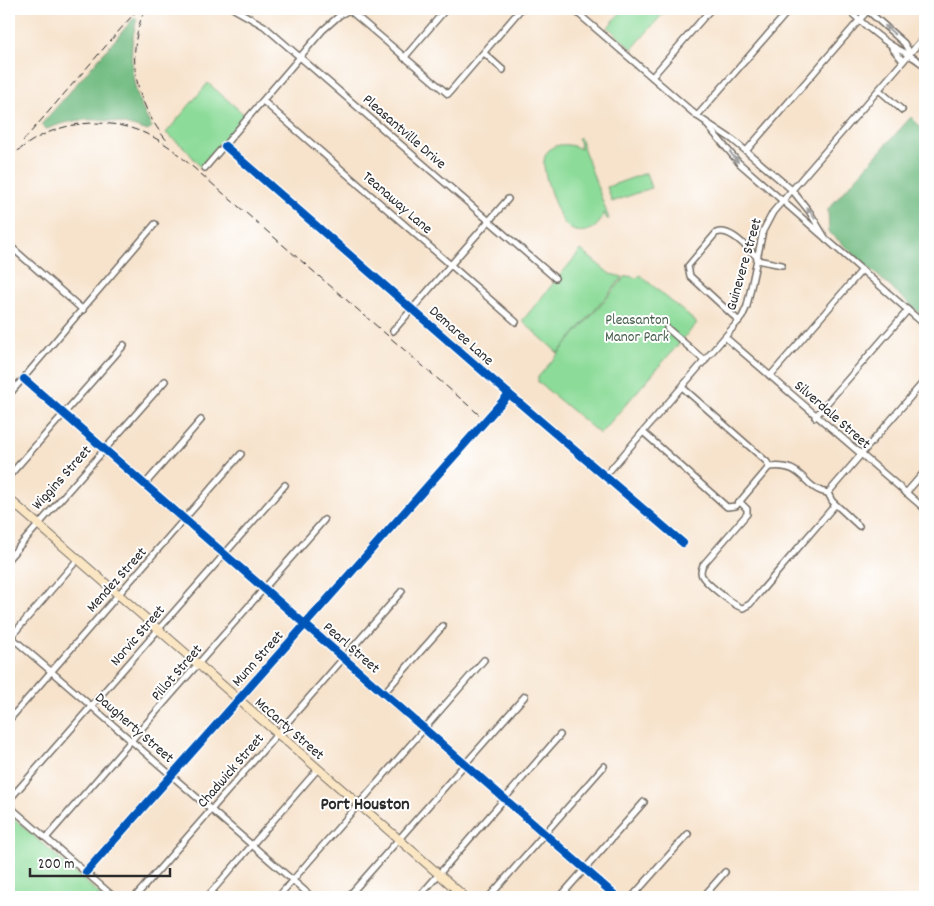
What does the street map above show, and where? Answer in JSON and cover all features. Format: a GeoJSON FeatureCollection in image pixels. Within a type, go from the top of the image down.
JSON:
{"type":"FeatureCollection","features":[{"type":"Feature","properties":{"kind":"main road","name":"McCarty Street"},"geometry":{"type":"LineString","coordinates":[[9,499],[357,805],[465,897]]}},
{"type":"Feature","properties":{"kind":"street","name":"Pleasantville Drive"},"geometry":{"type":"LineString","coordinates":[[234,9],[264,26],[555,278]]}},
{"type":"Feature","properties":{"kind":"street"},"geometry":{"type":"LineString","coordinates":[[205,168],[332,21],[350,9],[404,58],[448,94],[521,9]]}},
{"type":"Feature","properties":{"kind":"street"},"geometry":{"type":"LineString","coordinates":[[404,58],[446,9]]}},
{"type":"Feature","properties":{"kind":"street"},"geometry":{"type":"LineString","coordinates":[[573,9],[700,118],[747,150],[792,190],[809,211],[826,239]]}},
{"type":"Feature","properties":{"kind":"street"},"geometry":{"type":"LineString","coordinates":[[652,77],[711,9]]}},
{"type":"Feature","properties":{"kind":"street"},"geometry":{"type":"LineString","coordinates":[[700,118],[790,9]]}},
{"type":"Feature","properties":{"kind":"street"},"geometry":{"type":"LineString","coordinates":[[847,9],[884,40],[896,48],[910,53]]}},
{"type":"Feature","properties":{"kind":"street"},"geometry":{"type":"LineString","coordinates":[[747,150],[868,9],[925,66]]}},
{"type":"Feature","properties":{"kind":"street","name":"Guinevere Street"},"geometry":{"type":"LineString","coordinates":[[605,476],[739,321],[747,306],[765,224],[782,201],[925,36]]}},
{"type":"Feature","properties":{"kind":"street"},"geometry":{"type":"LineString","coordinates":[[884,40],[903,61]]}},
{"type":"Feature","properties":{"kind":"street"},"geometry":{"type":"LineString","coordinates":[[484,53],[503,70]]}},
{"type":"Feature","properties":{"kind":"street"},"geometry":{"type":"LineString","coordinates":[[879,90],[902,110]]}},
{"type":"Feature","properties":{"kind":"street","name":"Teanaway Lane"},"geometry":{"type":"LineString","coordinates":[[263,101],[516,322]]}},
{"type":"Feature","properties":{"kind":"street"},"geometry":{"type":"LineString","coordinates":[[700,118],[739,163],[925,325]]}},
{"type":"Feature","properties":{"kind":"street","name":"Demaree Lane"},"geometry":{"type":"LineString","coordinates":[[225,146],[508,394],[683,543]]}},
{"type":"Feature","properties":{"kind":"street"},"geometry":{"type":"LineString","coordinates":[[393,331],[508,199]]}},
{"type":"Feature","properties":{"kind":"street"},"geometry":{"type":"LineString","coordinates":[[9,396],[155,224]]}},
{"type":"Feature","properties":{"kind":"street"},"geometry":{"type":"LineString","coordinates":[[739,321],[690,276],[687,268],[716,233],[722,231],[728,232],[757,259],[782,265]]}},
{"type":"Feature","properties":{"kind":"street"},"geometry":{"type":"LineString","coordinates":[[9,245],[82,310]]}},
{"type":"Feature","properties":{"kind":"street"},"geometry":{"type":"LineString","coordinates":[[770,376],[862,270]]}},
{"type":"Feature","properties":{"kind":"street"},"geometry":{"type":"LineString","coordinates":[[816,417],[908,310]]}},
{"type":"Feature","properties":{"kind":"street"},"geometry":{"type":"LineString","coordinates":[[666,328],[705,361]]}},
{"type":"Feature","properties":{"kind":"street","name":"Silverdale Street"},"geometry":{"type":"LineString","coordinates":[[725,337],[925,509]]}},
{"type":"Feature","properties":{"kind":"street"},"geometry":{"type":"LineString","coordinates":[[9,476],[124,345]]}},
{"type":"Feature","properties":{"kind":"street","name":"Pearl Street"},"geometry":{"type":"LineString","coordinates":[[24,379],[617,897]]}},
{"type":"Feature","properties":{"kind":"street"},"geometry":{"type":"LineString","coordinates":[[828,493],[925,380]]}},
{"type":"Feature","properties":{"kind":"street","name":"Wiggins Street"},"geometry":{"type":"LineString","coordinates":[[9,558],[165,381]]}},
{"type":"Feature","properties":{"kind":"street"},"geometry":{"type":"LineString","coordinates":[[682,387],[769,467],[790,467],[818,490],[828,493],[835,505],[859,526]]}},
{"type":"Feature","properties":{"kind":"street","name":"Munn Street"},"geometry":{"type":"LineString","coordinates":[[86,872],[173,776],[508,394]]}},
{"type":"Feature","properties":{"kind":"street"},"geometry":{"type":"LineString","coordinates":[[145,484],[202,420]]}},
{"type":"Feature","properties":{"kind":"street"},"geometry":{"type":"LineString","coordinates":[[643,432],[727,507],[734,507],[740,502],[769,467]]}},
{"type":"Feature","properties":{"kind":"street","name":"Mendez Street"},"geometry":{"type":"LineString","coordinates":[[9,720],[241,454]]}},
{"type":"Feature","properties":{"kind":"street"},"geometry":{"type":"LineString","coordinates":[[906,493],[925,471]]}},
{"type":"Feature","properties":{"kind":"street","name":"Norvic Street"},"geometry":{"type":"LineString","coordinates":[[9,800],[285,486]]}},
{"type":"Feature","properties":{"kind":"street"},"geometry":{"type":"LineString","coordinates":[[740,502],[746,509],[747,514],[703,565],[701,570],[703,577],[736,606],[743,608],[750,604],[835,505]]}},
{"type":"Feature","properties":{"kind":"street","name":"Pillot Street"},"geometry":{"type":"LineString","coordinates":[[46,838],[265,590],[324,520]]}},
{"type":"Feature","properties":{"kind":"street"},"geometry":{"type":"LineString","coordinates":[[10,637],[78,559]]}},
{"type":"Feature","properties":{"kind":"street","name":"Chadwick Street"},"geometry":{"type":"LineString","coordinates":[[134,897],[212,811],[402,591]]}},
{"type":"Feature","properties":{"kind":"street"},"geometry":{"type":"LineString","coordinates":[[384,693],[443,626]]}},
{"type":"Feature","properties":{"kind":"street","name":"Daugherty Street"},"geometry":{"type":"LineString","coordinates":[[10,637],[52,671],[312,897]]}},
{"type":"Feature","properties":{"kind":"street"},"geometry":{"type":"LineString","coordinates":[[278,897],[484,660]]}},
{"type":"Feature","properties":{"kind":"street"},"geometry":{"type":"LineString","coordinates":[[348,897],[524,696]]}},
{"type":"Feature","properties":{"kind":"street"},"geometry":{"type":"LineString","coordinates":[[419,897],[560,735]]}},
{"type":"Feature","properties":{"kind":"street"},"geometry":{"type":"LineString","coordinates":[[489,897],[604,766]]}},
{"type":"Feature","properties":{"kind":"street"},"geometry":{"type":"LineString","coordinates":[[206,897],[318,770]]}},
{"type":"Feature","properties":{"kind":"street"},"geometry":{"type":"LineString","coordinates":[[560,897],[644,802]]}},
{"type":"Feature","properties":{"kind":"street"},"geometry":{"type":"LineString","coordinates":[[9,806],[114,897]]}},
{"type":"Feature","properties":{"kind":"street"},"geometry":{"type":"LineString","coordinates":[[632,897],[688,834]]}},
{"type":"Feature","properties":{"kind":"street"},"geometry":{"type":"LineString","coordinates":[[703,897],[725,872]]}},
{"type":"Feature","properties":{"kind":"green space"},"geometry":{"type":"Polygon","coordinates":[[[624,9],[667,9],[632,49],[608,27],[624,9]]]}},
{"type":"Feature","properties":{"kind":"green space"},"geometry":{"type":"Polygon","coordinates":[[[135,17],[137,19],[132,47],[133,75],[140,102],[152,127],[148,131],[110,121],[98,120],[73,121],[47,129],[41,125],[135,17]]]}},
{"type":"Feature","properties":{"kind":"green space"},"geometry":{"type":"Polygon","coordinates":[[[208,83],[246,116],[201,168],[186,149],[166,133],[208,83]]]}},
{"type":"Feature","properties":{"kind":"green space"},"geometry":{"type":"Polygon","coordinates":[[[911,117],[925,131],[925,318],[829,232],[828,209],[911,117]]]}},
{"type":"Feature","properties":{"kind":"green space"},"geometry":{"type":"Polygon","coordinates":[[[578,138],[580,138],[609,219],[607,219],[604,213],[600,222],[595,227],[583,232],[567,226],[562,219],[551,194],[544,167],[546,155],[553,147],[570,145],[581,149],[578,138]]]}},
{"type":"Feature","properties":{"kind":"green space"},"geometry":{"type":"Polygon","coordinates":[[[646,173],[651,188],[612,202],[607,187],[646,173]]]}},
{"type":"Feature","properties":{"kind":"green space"},"geometry":{"type":"Polygon","coordinates":[[[581,250],[610,274],[623,277],[558,353],[522,321],[581,250]]]}},
{"type":"Feature","properties":{"kind":"green space","name":"Pleasanton Manor Park"},"geometry":{"type":"Polygon","coordinates":[[[640,275],[697,323],[600,434],[538,382],[538,377],[625,277],[637,278],[640,275]]]}},
{"type":"Feature","properties":{"kind":"green space"},"geometry":{"type":"Polygon","coordinates":[[[9,814],[103,897],[9,897],[9,814]]]}},
{"type":"Feature","properties":{"kind":"railway"},"geometry":{"type":"LineString","coordinates":[[23,141],[138,9]]}},
{"type":"Feature","properties":{"kind":"railway"},"geometry":{"type":"LineString","coordinates":[[145,9],[135,45],[137,80],[141,97],[148,113],[169,143]]}},
{"type":"Feature","properties":{"kind":"railway"},"geometry":{"type":"LineString","coordinates":[[9,159],[27,144],[67,126],[88,123],[110,124],[132,128],[152,137],[172,149],[483,418]]}},
{"type":"Feature","properties":{"kind":"cycle path"},"geometry":{"type":"LineString","coordinates":[[225,146],[683,543]]}},
{"type":"Feature","properties":{"kind":"cycle path"},"geometry":{"type":"LineString","coordinates":[[24,379],[617,897]]}},
{"type":"Feature","properties":{"kind":"cycle path"},"geometry":{"type":"LineString","coordinates":[[86,872],[509,394]]}},
{"type":"Feature","properties":{"kind":"district","name":"Port Houston"},"geometry":{"type":"Point","coordinates":[365,803]}}]}
